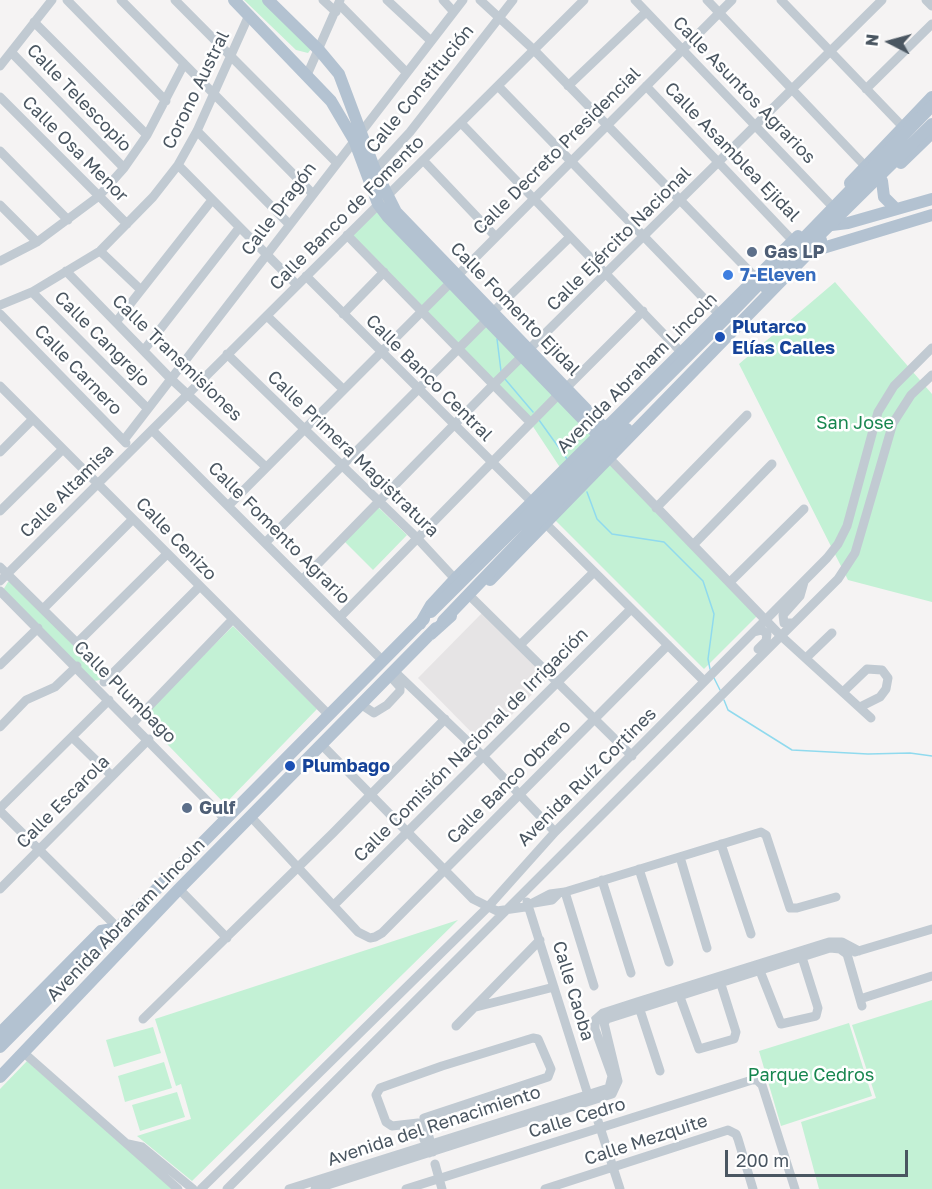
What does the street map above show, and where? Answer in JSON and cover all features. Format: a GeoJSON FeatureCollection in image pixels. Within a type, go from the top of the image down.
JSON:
{"type":"FeatureCollection","features":[{"type":"Feature","properties":{"kind":"main road"},"geometry":{"type":"LineString","coordinates":[[234,0],[331,100],[354,140],[382,200]]}},
{"type":"Feature","properties":{"kind":"main road"},"geometry":{"type":"LineString","coordinates":[[268,0],[319,50],[342,80],[362,130],[382,200]]}},
{"type":"Feature","properties":{"kind":"main road","name":"Avenida Abraham Lincoln"},"geometry":{"type":"LineString","coordinates":[[420,624],[431,605],[455,579],[811,225],[932,97]]}},
{"type":"Feature","properties":{"kind":"main road"},"geometry":{"type":"LineString","coordinates":[[0,1047],[328,714],[735,309],[932,106]]}},
{"type":"Feature","properties":{"kind":"main road","name":"Avenida Abraham Lincoln"},"geometry":{"type":"LineString","coordinates":[[0,1077],[670,385],[932,124]]}},
{"type":"Feature","properties":{"kind":"main road","name":"Avenida Abraham Lincoln"},"geometry":{"type":"LineString","coordinates":[[431,634],[472,598],[827,234],[932,133]]}},
{"type":"Feature","properties":{"kind":"main road"},"geometry":{"type":"LineString","coordinates":[[854,178],[856,189],[870,192]]}},
{"type":"Feature","properties":{"kind":"main road"},"geometry":{"type":"LineString","coordinates":[[882,181],[884,197],[896,209]]}},
{"type":"Feature","properties":{"kind":"main road"},"geometry":{"type":"LineString","coordinates":[[811,225],[837,225],[932,199]]}},
{"type":"Feature","properties":{"kind":"main road","name":"Calle Fomento Ejidal"},"geometry":{"type":"LineString","coordinates":[[382,200],[453,278],[602,432],[611,456]]}},
{"type":"Feature","properties":{"kind":"main road"},"geometry":{"type":"LineString","coordinates":[[830,204],[848,213],[871,216]]}},
{"type":"Feature","properties":{"kind":"main road"},"geometry":{"type":"LineString","coordinates":[[812,251],[932,215]]}},
{"type":"Feature","properties":{"kind":"main road"},"geometry":{"type":"LineString","coordinates":[[811,225],[827,234],[864,236]]}},
{"type":"Feature","properties":{"kind":"main road"},"geometry":{"type":"LineString","coordinates":[[584,451],[611,456]]}},
{"type":"Feature","properties":{"kind":"main road"},"geometry":{"type":"LineString","coordinates":[[0,1033],[101,931],[118,928]]}},
{"type":"Feature","properties":{"kind":"main road"},"geometry":{"type":"LineString","coordinates":[[40,994],[59,988]]}},
{"type":"Feature","properties":{"kind":"street"},"geometry":{"type":"LineString","coordinates":[[0,66],[51,0]]}},
{"type":"Feature","properties":{"kind":"street"},"geometry":{"type":"LineString","coordinates":[[67,0],[166,101]]}},
{"type":"Feature","properties":{"kind":"street"},"geometry":{"type":"LineString","coordinates":[[121,0],[312,193]]}},
{"type":"Feature","properties":{"kind":"street"},"geometry":{"type":"LineString","coordinates":[[175,0],[336,162]]}},
{"type":"Feature","properties":{"kind":"street"},"geometry":{"type":"LineString","coordinates":[[324,0],[338,6],[406,72]]}},
{"type":"Feature","properties":{"kind":"street"},"geometry":{"type":"LineString","coordinates":[[387,0],[431,41]]}},
{"type":"Feature","properties":{"kind":"street"},"geometry":{"type":"LineString","coordinates":[[442,0],[453,11]]}},
{"type":"Feature","properties":{"kind":"street","name":"Calle Dragón"},"geometry":{"type":"LineString","coordinates":[[124,440],[312,193],[463,0]]}},
{"type":"Feature","properties":{"kind":"street"},"geometry":{"type":"LineString","coordinates":[[480,0],[533,49],[756,278]]}},
{"type":"Feature","properties":{"kind":"street","name":"Calle Constitución"},"geometry":{"type":"LineString","coordinates":[[375,170],[410,132],[513,0]]}},
{"type":"Feature","properties":{"kind":"street","name":"Calle Banco de Fomento"},"geometry":{"type":"LineString","coordinates":[[132,449],[584,0]]}},
{"type":"Feature","properties":{"kind":"street","name":"Calle Asuntos Agrarios"},"geometry":{"type":"LineString","coordinates":[[634,0],[830,204]]}},
{"type":"Feature","properties":{"kind":"street"},"geometry":{"type":"LineString","coordinates":[[707,0],[865,166]]}},
{"type":"Feature","properties":{"kind":"street","name":"Calle Decreto Presidencial"},"geometry":{"type":"LineString","coordinates":[[228,506],[732,0]]}},
{"type":"Feature","properties":{"kind":"street"},"geometry":{"type":"LineString","coordinates":[[781,0],[903,127]]}},
{"type":"Feature","properties":{"kind":"street","name":"Calle Ejército Nacional"},"geometry":{"type":"LineString","coordinates":[[303,579],[494,384],[607,275],[882,0]]}},
{"type":"Feature","properties":{"kind":"street"},"geometry":{"type":"LineString","coordinates":[[926,0],[932,6]]}},
{"type":"Feature","properties":{"kind":"street"},"geometry":{"type":"LineString","coordinates":[[307,75],[338,6]]}},
{"type":"Feature","properties":{"kind":"street"},"geometry":{"type":"LineString","coordinates":[[568,86],[646,12]]}},
{"type":"Feature","properties":{"kind":"street","name":"Corono Austral"},"geometry":{"type":"LineString","coordinates":[[0,305],[32,292],[100,251],[127,224],[178,165],[197,131],[249,15]]}},
{"type":"Feature","properties":{"kind":"street"},"geometry":{"type":"LineString","coordinates":[[34,22],[147,135]]}},
{"type":"Feature","properties":{"kind":"street"},"geometry":{"type":"LineString","coordinates":[[866,89],[932,24]]}},
{"type":"Feature","properties":{"kind":"street","name":"Calle Telescopio"},"geometry":{"type":"LineString","coordinates":[[11,52],[124,168]]}},
{"type":"Feature","properties":{"kind":"street"},"geometry":{"type":"LineString","coordinates":[[0,261],[37,242],[99,196],[124,168],[147,135],[184,64]]}},
{"type":"Feature","properties":{"kind":"street"},"geometry":{"type":"LineString","coordinates":[[498,86],[720,315]]}},
{"type":"Feature","properties":{"kind":"street","name":"Calle Asamblea Ejidal"},"geometry":{"type":"LineString","coordinates":[[646,86],[793,241]]}},
{"type":"Feature","properties":{"kind":"street","name":"Calle Osa Menor"},"geometry":{"type":"LineString","coordinates":[[0,97],[127,224]]}},
{"type":"Feature","properties":{"kind":"street"},"geometry":{"type":"LineString","coordinates":[[461,123],[682,353]]}},
{"type":"Feature","properties":{"kind":"street"},"geometry":{"type":"LineString","coordinates":[[197,131],[289,224]]}},
{"type":"Feature","properties":{"kind":"street"},"geometry":{"type":"LineString","coordinates":[[0,151],[68,220]]}},
{"type":"Feature","properties":{"kind":"street"},"geometry":{"type":"LineString","coordinates":[[423,160],[495,236]]}},
{"type":"Feature","properties":{"kind":"street"},"geometry":{"type":"LineString","coordinates":[[178,165],[297,285]]}},
{"type":"Feature","properties":{"kind":"street"},"geometry":{"type":"LineString","coordinates":[[116,322],[212,200]]}},
{"type":"Feature","properties":{"kind":"street"},"geometry":{"type":"LineString","coordinates":[[0,206],[37,242]]}},
{"type":"Feature","properties":{"kind":"street"},"geometry":{"type":"LineString","coordinates":[[144,350],[238,228]]}},
{"type":"Feature","properties":{"kind":"street"},"geometry":{"type":"LineString","coordinates":[[347,235],[530,422]]}},
{"type":"Feature","properties":{"kind":"street"},"geometry":{"type":"LineString","coordinates":[[266,542],[340,464],[570,237]]}},
{"type":"Feature","properties":{"kind":"street"},"geometry":{"type":"LineString","coordinates":[[100,251],[141,290]]}},
{"type":"Feature","properties":{"kind":"street","name":"Calle Transmisiones"},"geometry":{"type":"LineString","coordinates":[[66,271],[170,378],[266,467]]}},
{"type":"Feature","properties":{"kind":"street"},"geometry":{"type":"LineString","coordinates":[[343,314],[384,272]]}},
{"type":"Feature","properties":{"kind":"street","name":"Calle Banco Central"},"geometry":{"type":"LineString","coordinates":[[306,276],[531,501]]}},
{"type":"Feature","properties":{"kind":"street","name":"Calle Cangrejo"},"geometry":{"type":"LineString","coordinates":[[32,292],[147,408]]}},
{"type":"Feature","properties":{"kind":"street"},"geometry":{"type":"LineString","coordinates":[[341,616],[490,462],[643,311]]}},
{"type":"Feature","properties":{"kind":"street","name":"Calle Carnero"},"geometry":{"type":"LineString","coordinates":[[0,314],[132,449]]}},
{"type":"Feature","properties":{"kind":"street"},"geometry":{"type":"LineString","coordinates":[[267,316],[343,389]]}},
{"type":"Feature","properties":{"kind":"street","name":"Avenida Ruíz Cortines"},"geometry":{"type":"LineString","coordinates":[[201,1189],[487,908],[555,832],[838,544],[847,526],[878,412],[894,386],[932,348]]}},
{"type":"Feature","properties":{"kind":"street","name":"Calle Primera Magistratura"},"geometry":{"type":"LineString","coordinates":[[227,354],[418,539],[455,579]]}},
{"type":"Feature","properties":{"kind":"street","name":"Avenida Ruíz Cortines"},"geometry":{"type":"LineString","coordinates":[[227,1189],[832,585],[855,553],[893,423],[911,395],[932,375]]}},
{"type":"Feature","properties":{"kind":"street","name":"Calle Cenizo"},"geometry":{"type":"LineString","coordinates":[[1,388],[328,714]]}},
{"type":"Feature","properties":{"kind":"street"},"geometry":{"type":"LineString","coordinates":[[656,508],[747,415]]}},
{"type":"Feature","properties":{"kind":"street"},"geometry":{"type":"LineString","coordinates":[[0,452],[33,419]]}},
{"type":"Feature","properties":{"kind":"street","name":"Calle Fomento Agrario"},"geometry":{"type":"LineString","coordinates":[[152,430],[341,616],[382,660]]}},
{"type":"Feature","properties":{"kind":"street"},"geometry":{"type":"LineString","coordinates":[[0,511],[63,449]]}},
{"type":"Feature","properties":{"kind":"street","name":"Calle Altamisa"},"geometry":{"type":"LineString","coordinates":[[2,574],[132,449]]}},
{"type":"Feature","properties":{"kind":"street"},"geometry":{"type":"LineString","coordinates":[[611,456],[656,508],[694,544],[780,635],[871,718]]}},
{"type":"Feature","properties":{"kind":"street"},"geometry":{"type":"LineString","coordinates":[[694,544],[772,465]]}},
{"type":"Feature","properties":{"kind":"street"},"geometry":{"type":"LineString","coordinates":[[730,582],[804,509]]}},
{"type":"Feature","properties":{"kind":"street"},"geometry":{"type":"LineString","coordinates":[[44,609],[134,519]]}},
{"type":"Feature","properties":{"kind":"street"},"geometry":{"type":"LineString","coordinates":[[546,524],[704,681]]}},
{"type":"Feature","properties":{"kind":"street"},"geometry":{"type":"LineString","coordinates":[[77,643],[167,554]]}},
{"type":"Feature","properties":{"kind":"street"},"geometry":{"type":"LineString","coordinates":[[520,645],[594,572]]}},
{"type":"Feature","properties":{"kind":"street","name":"Calle Plumbago"},"geometry":{"type":"LineString","coordinates":[[2,574],[44,609],[107,678]]}},
{"type":"Feature","properties":{"kind":"street"},"geometry":{"type":"LineString","coordinates":[[793,623],[784,623],[783,615],[800,596],[805,580]]}},
{"type":"Feature","properties":{"kind":"street"},"geometry":{"type":"LineString","coordinates":[[98,688],[199,587]]}},
{"type":"Feature","properties":{"kind":"street","name":"Calle Plumbago"},"geometry":{"type":"LineString","coordinates":[[0,591],[77,666],[225,819]]}},
{"type":"Feature","properties":{"kind":"street"},"geometry":{"type":"LineString","coordinates":[[472,598],[632,756]]}},
{"type":"Feature","properties":{"kind":"street","name":"Calle Comisión Nacional de Irrigación"},"geometry":{"type":"LineString","coordinates":[[334,905],[632,609]]}},
{"type":"Feature","properties":{"kind":"street"},"geometry":{"type":"LineString","coordinates":[[133,723],[232,620]]}},
{"type":"Feature","properties":{"kind":"street"},"geometry":{"type":"LineString","coordinates":[[0,665],[38,628]]}},
{"type":"Feature","properties":{"kind":"street"},"geometry":{"type":"LineString","coordinates":[[731,684],[741,667],[767,637],[762,630],[752,634]]}},
{"type":"Feature","properties":{"kind":"street"},"geometry":{"type":"LineString","coordinates":[[806,658],[832,633]]}},
{"type":"Feature","properties":{"kind":"street","name":"Calle Banco Obrero"},"geometry":{"type":"LineString","coordinates":[[334,905],[358,932],[370,938],[382,933],[668,645]]}},
{"type":"Feature","properties":{"kind":"street"},"geometry":{"type":"LineString","coordinates":[[0,727],[26,700],[55,687],[77,666]]}},
{"type":"Feature","properties":{"kind":"street"},"geometry":{"type":"LineString","coordinates":[[843,692],[867,669],[882,670],[888,678],[886,689],[880,697],[860,707]]}},
{"type":"Feature","properties":{"kind":"street"},"geometry":{"type":"LineString","coordinates":[[362,705],[374,713],[393,698],[400,687],[392,674]]}},
{"type":"Feature","properties":{"kind":"street"},"geometry":{"type":"LineString","coordinates":[[392,674],[445,719],[555,832]]}},
{"type":"Feature","properties":{"kind":"street"},"geometry":{"type":"LineString","coordinates":[[109,700],[0,810],[118,928]]}},
{"type":"Feature","properties":{"kind":"street"},"geometry":{"type":"LineString","coordinates":[[143,1019],[298,868],[445,719]]}},
{"type":"Feature","properties":{"kind":"street"},"geometry":{"type":"LineString","coordinates":[[72,736],[112,776]]}},
{"type":"Feature","properties":{"kind":"street","name":"Calle Escarola"},"geometry":{"type":"LineString","coordinates":[[0,890],[149,739]]}},
{"type":"Feature","properties":{"kind":"street"},"geometry":{"type":"LineString","coordinates":[[322,745],[477,902],[487,908],[505,911],[531,904],[542,896],[561,893],[764,833],[790,908],[836,897]]}},
{"type":"Feature","properties":{"kind":"street"},"geometry":{"type":"LineString","coordinates":[[251,817],[334,905]]}},
{"type":"Feature","properties":{"kind":"street"},"geometry":{"type":"LineString","coordinates":[[721,844],[751,934]]}},
{"type":"Feature","properties":{"kind":"street"},"geometry":{"type":"LineString","coordinates":[[680,856],[707,948]]}},
{"type":"Feature","properties":{"kind":"street"},"geometry":{"type":"LineString","coordinates":[[639,869],[669,962]]}},
{"type":"Feature","properties":{"kind":"street"},"geometry":{"type":"LineString","coordinates":[[602,880],[631,973]]}},
{"type":"Feature","properties":{"kind":"street"},"geometry":{"type":"LineString","coordinates":[[179,890],[227,938]]}},
{"type":"Feature","properties":{"kind":"street","name":"Calle Caoba"},"geometry":{"type":"LineString","coordinates":[[526,890],[590,1099]]}},
{"type":"Feature","properties":{"kind":"street"},"geometry":{"type":"LineString","coordinates":[[561,893],[594,986]]}},
{"type":"Feature","properties":{"kind":"street"},"geometry":{"type":"LineString","coordinates":[[847,954],[932,929]]}},
{"type":"Feature","properties":{"kind":"street"},"geometry":{"type":"LineString","coordinates":[[456,1026],[540,940]]}},
{"type":"Feature","properties":{"kind":"street"},"geometry":{"type":"LineString","coordinates":[[638,1005],[680,997],[720,980],[760,971],[835,941],[859,951]]}},
{"type":"Feature","properties":{"kind":"street"},"geometry":{"type":"LineString","coordinates":[[638,1005],[830,948],[840,949],[847,954],[861,1003],[932,976]]}},
{"type":"Feature","properties":{"kind":"street"},"geometry":{"type":"LineString","coordinates":[[760,971],[781,1024],[816,1016],[818,1008],[801,955]]}},
{"type":"Feature","properties":{"kind":"street"},"geometry":{"type":"LineString","coordinates":[[680,997],[699,1049],[734,1039],[736,1035],[720,980]]}},
{"type":"Feature","properties":{"kind":"street"},"geometry":{"type":"LineString","coordinates":[[473,1008],[554,987]]}},
{"type":"Feature","properties":{"kind":"street"},"geometry":{"type":"LineString","coordinates":[[638,1005],[660,1071]]}},
{"type":"Feature","properties":{"kind":"street","name":"Avenida del Renacimiento"},"geometry":{"type":"LineString","coordinates":[[315,1189],[384,1164],[590,1099],[614,1088],[595,1029],[603,1013],[638,1005]]}},
{"type":"Feature","properties":{"kind":"street"},"geometry":{"type":"LineString","coordinates":[[533,1038],[542,1043],[551,1069],[548,1077],[424,1118],[430,1149],[418,1123],[392,1126],[386,1122],[376,1095],[380,1088],[442,1065],[533,1038]]}},
{"type":"Feature","properties":{"kind":"street"},"geometry":{"type":"LineString","coordinates":[[24,1053],[178,1189]]}},
{"type":"Feature","properties":{"kind":"street","name":"Calle Cedro"},"geometry":{"type":"LineString","coordinates":[[406,1189],[748,1080],[757,1080],[762,1085],[795,1189]]}},
{"type":"Feature","properties":{"kind":"street"},"geometry":{"type":"LineString","coordinates":[[596,1115],[620,1189]]}},
{"type":"Feature","properties":{"kind":"street","name":"Calle Mezquite"},"geometry":{"type":"LineString","coordinates":[[545,1189],[728,1130],[736,1134],[753,1189]]}},
{"type":"Feature","properties":{"kind":"street"},"geometry":{"type":"LineString","coordinates":[[128,1144],[142,1147],[193,1189]]}},
{"type":"Feature","properties":{"kind":"street","name":"Avenida del Renacimiento"},"geometry":{"type":"LineString","coordinates":[[289,1189],[384,1164]]}},
{"type":"Feature","properties":{"kind":"street"},"geometry":{"type":"LineString","coordinates":[[435,1164],[442,1189]]}},
{"type":"Feature","properties":{"kind":"shaded area"},"geometry":{"type":"Polygon","coordinates":[[[483,612],[548,678],[483,744],[418,678],[483,612]]]}},
{"type":"Feature","properties":{"kind":"green space"},"geometry":{"type":"Polygon","coordinates":[[[244,0],[266,0],[311,49],[308,53],[296,50],[244,0]]]}},
{"type":"Feature","properties":{"kind":"green space"},"geometry":{"type":"Polygon","coordinates":[[[378,204],[599,436],[563,472],[530,422],[347,235],[378,204]]]}},
{"type":"Feature","properties":{"kind":"green space","name":"San Jose"},"geometry":{"type":"Polygon","coordinates":[[[835,282],[932,394],[932,602],[848,580],[739,364],[835,282]]]}},
{"type":"Feature","properties":{"kind":"green space"},"geometry":{"type":"Polygon","coordinates":[[[608,461],[760,613],[704,669],[554,519],[608,461]]]}},
{"type":"Feature","properties":{"kind":"green space"},"geometry":{"type":"Polygon","coordinates":[[[378,507],[407,535],[373,570],[343,540],[378,507]]]}},
{"type":"Feature","properties":{"kind":"green space"},"geometry":{"type":"Polygon","coordinates":[[[8,582],[12,582],[100,673],[100,680],[94,681],[3,590],[8,582]]]}},
{"type":"Feature","properties":{"kind":"green space"},"geometry":{"type":"Polygon","coordinates":[[[233,626],[317,709],[225,804],[141,717],[233,626]]]}},
{"type":"Feature","properties":{"kind":"green space"},"geometry":{"type":"Polygon","coordinates":[[[458,920],[192,1181],[137,1136],[191,1119],[181,1084],[176,1086],[155,1019],[458,920]]]}},
{"type":"Feature","properties":{"kind":"green space"},"geometry":{"type":"Polygon","coordinates":[[[932,1000],[932,1189],[819,1189],[801,1122],[876,1098],[852,1025],[932,1000]]]}},
{"type":"Feature","properties":{"kind":"green space","name":"Parque Cedros"},"geometry":{"type":"Polygon","coordinates":[[[849,1023],[872,1096],[781,1126],[759,1051],[849,1023]]]}},
{"type":"Feature","properties":{"kind":"green space"},"geometry":{"type":"Polygon","coordinates":[[[153,1027],[161,1053],[114,1067],[106,1040],[153,1027]]]}},
{"type":"Feature","properties":{"kind":"green space"},"geometry":{"type":"Polygon","coordinates":[[[27,1061],[174,1189],[0,1189],[0,1089],[27,1061]]]}},
{"type":"Feature","properties":{"kind":"green space"},"geometry":{"type":"Polygon","coordinates":[[[164,1062],[172,1088],[125,1102],[118,1076],[164,1062]]]}},
{"type":"Feature","properties":{"kind":"green space"},"geometry":{"type":"Polygon","coordinates":[[[177,1092],[185,1117],[140,1131],[132,1105],[177,1092]]]}},
{"type":"Feature","properties":{"kind":"waterway"},"geometry":{"type":"LineString","coordinates":[[497,339],[501,371]]}},
{"type":"Feature","properties":{"kind":"waterway"},"geometry":{"type":"LineString","coordinates":[[505,379],[533,412]]}},
{"type":"Feature","properties":{"kind":"waterway"},"geometry":{"type":"LineString","coordinates":[[539,420],[567,459]]}},
{"type":"Feature","properties":{"kind":"waterway"},"geometry":{"type":"LineString","coordinates":[[587,492],[597,519],[612,534],[664,542],[703,581],[714,614],[708,659],[710,669]]}},
{"type":"Feature","properties":{"kind":"waterway"},"geometry":{"type":"LineString","coordinates":[[714,678],[720,690]]}},
{"type":"Feature","properties":{"kind":"waterway"},"geometry":{"type":"LineString","coordinates":[[724,700],[728,710],[792,750],[868,754],[910,753],[932,756]]}},
{"type":"Feature","properties":{"kind":"place","name":"Gas LP"},"geometry":{"type":"Point","coordinates":[752,252]}},
{"type":"Feature","properties":{"kind":"place","name":"7-Eleven"},"geometry":{"type":"Point","coordinates":[728,275]}},
{"type":"Feature","properties":{"kind":"place","name":"Plutarco Elías Calles"},"geometry":{"type":"Point","coordinates":[720,337]}},
{"type":"Feature","properties":{"kind":"place","name":"Plumbago"},"geometry":{"type":"Point","coordinates":[290,766]}},
{"type":"Feature","properties":{"kind":"place","name":"Gulf"},"geometry":{"type":"Point","coordinates":[187,808]}}]}
